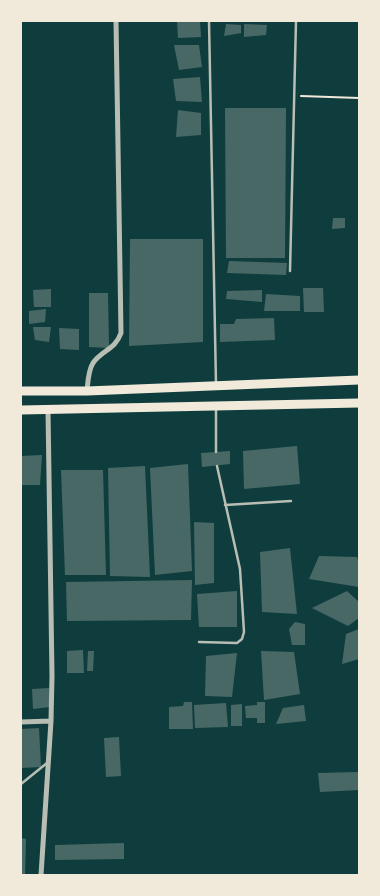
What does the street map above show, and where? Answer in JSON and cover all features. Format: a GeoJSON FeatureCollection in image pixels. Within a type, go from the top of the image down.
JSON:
{"type":"FeatureCollection","features":[{"type":"Feature","properties":{"kind":"highway"},"geometry":{"type":"LineString","coordinates":[[21,391],[87,391],[359,380]]}},
{"type":"Feature","properties":{"kind":"highway"},"geometry":{"type":"LineString","coordinates":[[151,388],[152,407]]}},
{"type":"Feature","properties":{"kind":"highway"},"geometry":{"type":"LineString","coordinates":[[21,410],[359,403]]}},
{"type":"Feature","properties":{"kind":"street"},"geometry":{"type":"LineString","coordinates":[[87,391],[91,367],[94,362],[115,345],[120,333],[116,21]]}},
{"type":"Feature","properties":{"kind":"street"},"geometry":{"type":"LineString","coordinates":[[41,875],[52,676],[48,410]]}},
{"type":"Feature","properties":{"kind":"street"},"geometry":{"type":"LineString","coordinates":[[21,722],[51,721]]}},
{"type":"Feature","properties":{"kind":"lane"},"geometry":{"type":"LineString","coordinates":[[209,21],[216,386]]}},
{"type":"Feature","properties":{"kind":"lane"},"geometry":{"type":"LineString","coordinates":[[290,271],[296,21]]}},
{"type":"Feature","properties":{"kind":"lane"},"geometry":{"type":"LineString","coordinates":[[216,406],[216,452]]}},
{"type":"Feature","properties":{"kind":"lane"},"geometry":{"type":"LineString","coordinates":[[199,642],[237,643],[242,640],[244,632],[240,569],[217,466]]}},
{"type":"Feature","properties":{"kind":"lane"},"geometry":{"type":"LineString","coordinates":[[225,505],[291,501]]}},
{"type":"Feature","properties":{"kind":"lane"},"geometry":{"type":"LineString","coordinates":[[21,784],[48,762]]}},
{"type":"Feature","properties":{"kind":"path"},"geometry":{"type":"LineString","coordinates":[[294,96],[359,98]]}},
{"type":"Feature","properties":{"kind":"building"},"geometry":{"type":"Polygon","coordinates":[[[177,21],[200,21],[201,37],[178,38],[177,21]]]}},
{"type":"Feature","properties":{"kind":"building"},"geometry":{"type":"Polygon","coordinates":[[[226,24],[241,25],[241,33],[224,36],[226,24]]]}},
{"type":"Feature","properties":{"kind":"building"},"geometry":{"type":"Polygon","coordinates":[[[244,24],[267,25],[266,35],[244,37],[244,24]]]}},
{"type":"Feature","properties":{"kind":"building"},"geometry":{"type":"Polygon","coordinates":[[[174,45],[199,45],[202,67],[179,70],[174,45]]]}},
{"type":"Feature","properties":{"kind":"building"},"geometry":{"type":"Polygon","coordinates":[[[200,77],[202,102],[176,101],[173,79],[200,77]]]}},
{"type":"Feature","properties":{"kind":"building"},"geometry":{"type":"Polygon","coordinates":[[[225,108],[286,108],[285,258],[226,258],[225,108]]]}},
{"type":"Feature","properties":{"kind":"building"},"geometry":{"type":"Polygon","coordinates":[[[178,110],[201,113],[201,135],[176,137],[178,110]]]}},
{"type":"Feature","properties":{"kind":"building"},"geometry":{"type":"Polygon","coordinates":[[[333,218],[345,218],[345,228],[332,229],[333,218]]]}},
{"type":"Feature","properties":{"kind":"building"},"geometry":{"type":"Polygon","coordinates":[[[130,239],[203,239],[203,342],[129,346],[130,239]]]}},
{"type":"Feature","properties":{"kind":"building"},"geometry":{"type":"Polygon","coordinates":[[[229,261],[287,263],[286,275],[227,273],[229,261]]]}},
{"type":"Feature","properties":{"kind":"building"},"geometry":{"type":"Polygon","coordinates":[[[303,288],[323,288],[324,312],[304,312],[303,288]]]}},
{"type":"Feature","properties":{"kind":"building"},"geometry":{"type":"Polygon","coordinates":[[[51,289],[51,307],[34,307],[33,290],[51,289]]]}},
{"type":"Feature","properties":{"kind":"building"},"geometry":{"type":"Polygon","coordinates":[[[262,290],[262,302],[226,299],[227,291],[262,290]]]}},
{"type":"Feature","properties":{"kind":"building"},"geometry":{"type":"Polygon","coordinates":[[[89,293],[108,293],[109,348],[89,347],[89,293]]]}},
{"type":"Feature","properties":{"kind":"building"},"geometry":{"type":"Polygon","coordinates":[[[266,294],[300,296],[300,311],[264,311],[266,294]]]}},
{"type":"Feature","properties":{"kind":"building"},"geometry":{"type":"Polygon","coordinates":[[[46,309],[45,322],[29,324],[29,311],[46,309]]]}},
{"type":"Feature","properties":{"kind":"building"},"geometry":{"type":"Polygon","coordinates":[[[274,318],[275,340],[220,342],[220,324],[234,324],[236,319],[274,318]]]}},
{"type":"Feature","properties":{"kind":"building"},"geometry":{"type":"Polygon","coordinates":[[[33,327],[51,327],[49,342],[35,340],[33,327]]]}},
{"type":"Feature","properties":{"kind":"building"},"geometry":{"type":"Polygon","coordinates":[[[59,328],[79,329],[79,350],[60,349],[59,328]]]}},
{"type":"Feature","properties":{"kind":"building"},"geometry":{"type":"Polygon","coordinates":[[[297,446],[300,484],[244,489],[243,451],[297,446]]]}},
{"type":"Feature","properties":{"kind":"building"},"geometry":{"type":"Polygon","coordinates":[[[230,451],[230,464],[202,467],[201,453],[230,451]]]}},
{"type":"Feature","properties":{"kind":"building"},"geometry":{"type":"Polygon","coordinates":[[[42,455],[40,485],[21,485],[21,456],[42,455]]]}},
{"type":"Feature","properties":{"kind":"building"},"geometry":{"type":"Polygon","coordinates":[[[188,464],[192,571],[155,575],[150,468],[188,464]]]}},
{"type":"Feature","properties":{"kind":"building"},"geometry":{"type":"Polygon","coordinates":[[[145,466],[150,577],[110,576],[108,468],[145,466]]]}},
{"type":"Feature","properties":{"kind":"building"},"geometry":{"type":"Polygon","coordinates":[[[61,470],[103,470],[106,575],[65,575],[61,470]]]}},
{"type":"Feature","properties":{"kind":"building"},"geometry":{"type":"Polygon","coordinates":[[[194,522],[214,523],[214,583],[195,585],[194,522]]]}},
{"type":"Feature","properties":{"kind":"building"},"geometry":{"type":"Polygon","coordinates":[[[290,548],[297,614],[262,612],[260,552],[290,548]]]}},
{"type":"Feature","properties":{"kind":"building"},"geometry":{"type":"Polygon","coordinates":[[[319,556],[357,557],[359,563],[359,587],[309,579],[319,556]]]}},
{"type":"Feature","properties":{"kind":"building"},"geometry":{"type":"Polygon","coordinates":[[[192,580],[191,620],[67,621],[66,582],[192,580]]]}},
{"type":"Feature","properties":{"kind":"building"},"geometry":{"type":"Polygon","coordinates":[[[237,591],[237,627],[199,627],[197,594],[237,591]]]}},
{"type":"Feature","properties":{"kind":"building"},"geometry":{"type":"Polygon","coordinates":[[[347,591],[359,602],[359,618],[348,626],[312,608],[347,591]]]}},
{"type":"Feature","properties":{"kind":"building"},"geometry":{"type":"Polygon","coordinates":[[[295,622],[305,624],[305,645],[292,645],[289,629],[295,622]]]}},
{"type":"Feature","properties":{"kind":"building"},"geometry":{"type":"Polygon","coordinates":[[[359,629],[359,659],[342,664],[346,634],[359,629]]]}},
{"type":"Feature","properties":{"kind":"building"},"geometry":{"type":"Polygon","coordinates":[[[83,650],[84,673],[67,673],[67,651],[83,650]]]}},
{"type":"Feature","properties":{"kind":"building"},"geometry":{"type":"Polygon","coordinates":[[[88,651],[94,651],[93,671],[87,671],[88,651]]]}},
{"type":"Feature","properties":{"kind":"building"},"geometry":{"type":"Polygon","coordinates":[[[261,651],[294,652],[300,694],[264,700],[261,651]]]}},
{"type":"Feature","properties":{"kind":"building"},"geometry":{"type":"Polygon","coordinates":[[[237,653],[232,697],[205,696],[206,656],[237,653]]]}},
{"type":"Feature","properties":{"kind":"building"},"geometry":{"type":"Polygon","coordinates":[[[49,688],[50,707],[33,709],[32,689],[49,688]]]}},
{"type":"Feature","properties":{"kind":"building"},"geometry":{"type":"Polygon","coordinates":[[[184,702],[192,702],[193,729],[169,729],[169,707],[183,706],[184,702]]]}},
{"type":"Feature","properties":{"kind":"building"},"geometry":{"type":"Polygon","coordinates":[[[257,702],[265,702],[265,723],[257,723],[257,718],[246,718],[245,706],[257,705],[257,702]]]}},
{"type":"Feature","properties":{"kind":"building"},"geometry":{"type":"Polygon","coordinates":[[[226,703],[228,727],[195,728],[194,705],[226,703]]]}},
{"type":"Feature","properties":{"kind":"building"},"geometry":{"type":"Polygon","coordinates":[[[242,704],[242,726],[231,726],[231,705],[242,704]]]}},
{"type":"Feature","properties":{"kind":"building"},"geometry":{"type":"Polygon","coordinates":[[[304,705],[306,721],[276,724],[283,708],[304,705]]]}},
{"type":"Feature","properties":{"kind":"building"},"geometry":{"type":"Polygon","coordinates":[[[39,728],[41,767],[21,768],[21,729],[39,728]]]}},
{"type":"Feature","properties":{"kind":"building"},"geometry":{"type":"Polygon","coordinates":[[[119,737],[121,776],[106,777],[104,738],[119,737]]]}},
{"type":"Feature","properties":{"kind":"building"},"geometry":{"type":"Polygon","coordinates":[[[359,772],[359,790],[320,792],[318,773],[359,772]]]}},
{"type":"Feature","properties":{"kind":"building"},"geometry":{"type":"Polygon","coordinates":[[[21,838],[26,839],[25,875],[21,875],[21,838]]]}},
{"type":"Feature","properties":{"kind":"building"},"geometry":{"type":"Polygon","coordinates":[[[124,843],[124,859],[55,860],[55,845],[124,843]]]}}]}
